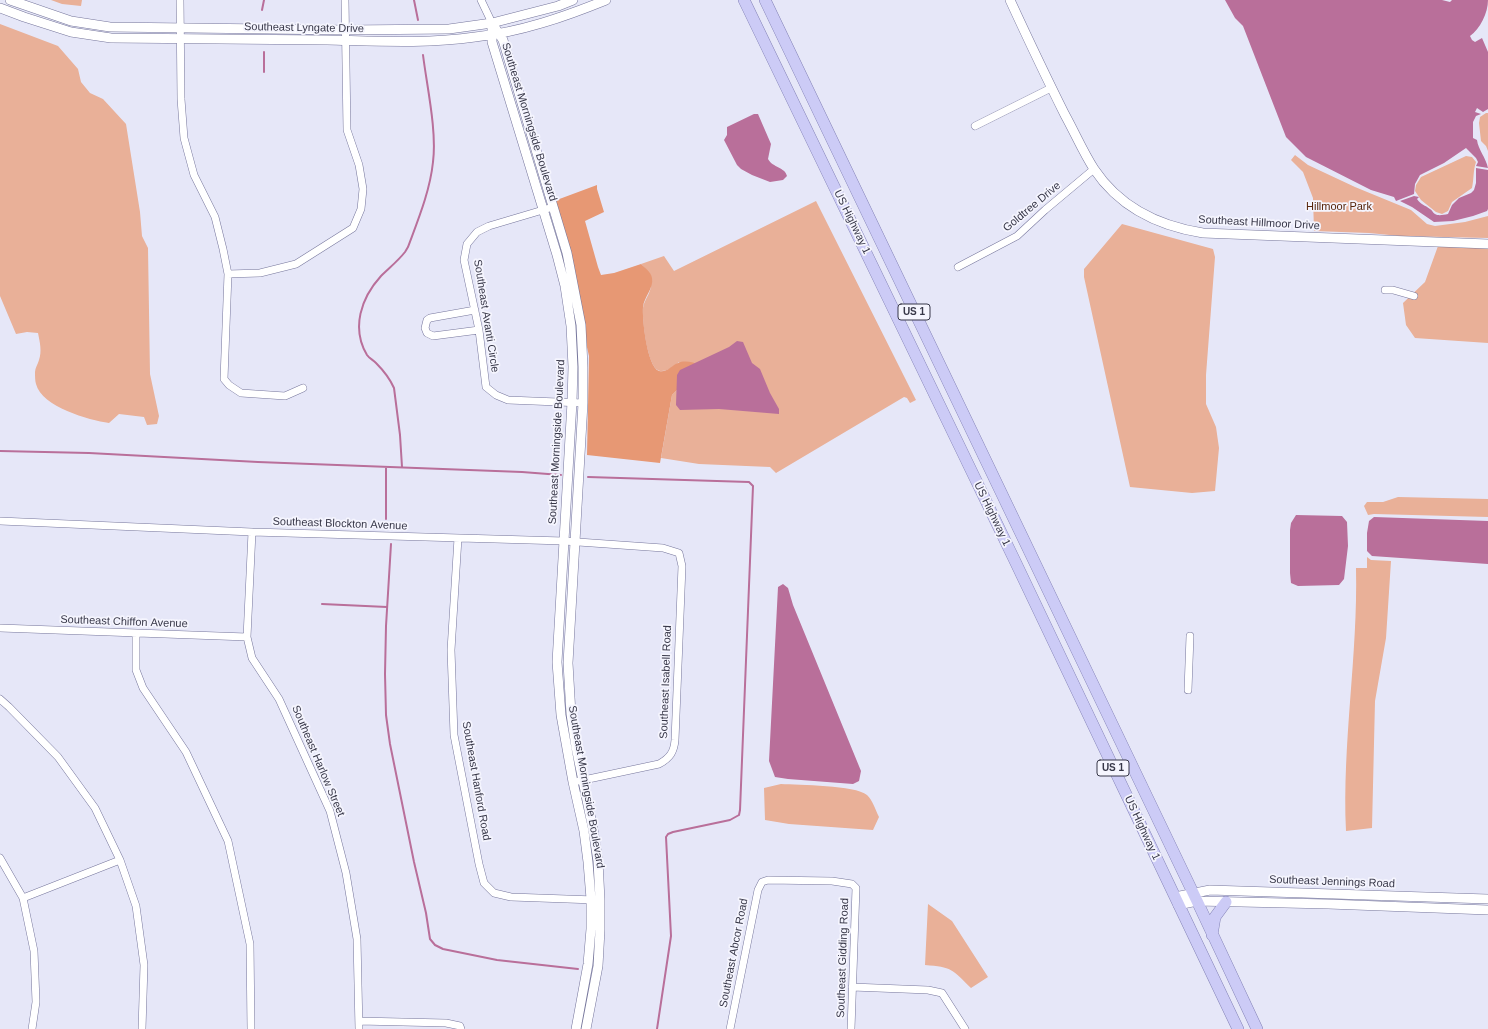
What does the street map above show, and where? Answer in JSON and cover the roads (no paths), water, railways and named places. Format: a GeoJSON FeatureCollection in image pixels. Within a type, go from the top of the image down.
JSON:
{"type":"FeatureCollection","features":[{"type":"Feature","properties":{"kind":"main road","name":"US Highway 1"},"geometry":{"type":"LineString","coordinates":[[744,0],[884,287],[1238,1029]]}},
{"type":"Feature","properties":{"kind":"main road","name":"US Highway 1"},"geometry":{"type":"LineString","coordinates":[[765,0],[1195,897],[1256,1029]]}},
{"type":"Feature","properties":{"kind":"main road"},"geometry":{"type":"LineString","coordinates":[[872,263],[887,276],[898,278]]}},
{"type":"Feature","properties":{"kind":"main road"},"geometry":{"type":"LineString","coordinates":[[884,287],[893,287],[906,295]]}},
{"type":"Feature","properties":{"kind":"main road"},"geometry":{"type":"LineString","coordinates":[[1039,611],[1053,621],[1063,624]]}},
{"type":"Feature","properties":{"kind":"main road"},"geometry":{"type":"LineString","coordinates":[[1051,639],[1062,641],[1076,650]]}},
{"type":"Feature","properties":{"kind":"main road"},"geometry":{"type":"LineString","coordinates":[[1212,935],[1215,918],[1226,902]]}},
{"type":"Feature","properties":{"kind":"street","name":"Southeast Lyngate Drive"},"geometry":{"type":"LineString","coordinates":[[10,0],[71,21],[110,27],[346,30],[449,29],[492,23],[558,6],[573,0]]}},
{"type":"Feature","properties":{"kind":"street"},"geometry":{"type":"LineString","coordinates":[[180,0],[180,99],[184,138],[194,175],[215,217],[228,274],[224,379],[229,386],[241,393],[285,396],[303,388]]}},
{"type":"Feature","properties":{"kind":"street"},"geometry":{"type":"LineString","coordinates":[[228,274],[260,273],[296,264],[353,228],[361,208],[363,188],[359,165],[347,130],[345,0]]}},
{"type":"Feature","properties":{"kind":"street"},"geometry":{"type":"LineString","coordinates":[[481,0],[492,23]]}},
{"type":"Feature","properties":{"kind":"street","name":"Southeast Lyngate Drive"},"geometry":{"type":"LineString","coordinates":[[0,8],[71,32],[111,38],[346,41],[451,40],[524,28],[562,17],[606,0]]}},
{"type":"Feature","properties":{"kind":"street","name":"Southeast Hillmoor Drive"},"geometry":{"type":"LineString","coordinates":[[1010,0],[1051,88],[1094,169],[1113,192],[1141,213],[1167,225],[1203,233],[1488,244]]}},
{"type":"Feature","properties":{"kind":"street","name":"Southeast Morningside Boulevard"},"geometry":{"type":"LineString","coordinates":[[492,23],[494,34],[492,42],[557,255],[568,307],[572,342],[572,402],[557,662],[561,715],[573,782],[584,831],[591,899],[591,929],[588,964],[576,1029]]}},
{"type":"Feature","properties":{"kind":"street","name":"Southeast Morningside Boulevard"},"geometry":{"type":"LineString","coordinates":[[494,34],[503,40],[567,253],[578,306],[583,341],[583,403],[568,663],[571,714],[576,748],[598,861],[600,900],[598,966],[586,1029]]}},
{"type":"Feature","properties":{"kind":"street"},"geometry":{"type":"LineString","coordinates":[[975,126],[1051,88]]}},
{"type":"Feature","properties":{"kind":"street"},"geometry":{"type":"LineString","coordinates":[[516,122],[526,119]]}},
{"type":"Feature","properties":{"kind":"street","name":"Goldtree Drive"},"geometry":{"type":"LineString","coordinates":[[958,267],[1017,236],[1045,210],[1094,169]]}},
{"type":"Feature","properties":{"kind":"street","name":"Southeast Avanti Circle"},"geometry":{"type":"LineString","coordinates":[[553,207],[477,232],[467,244],[464,260],[479,330],[486,387],[496,395],[508,400],[583,403]]}},
{"type":"Feature","properties":{"kind":"street"},"geometry":{"type":"LineString","coordinates":[[1385,290],[1392,290],[1414,296]]}},
{"type":"Feature","properties":{"kind":"street"},"geometry":{"type":"LineString","coordinates":[[568,307],[578,306]]}},
{"type":"Feature","properties":{"kind":"street"},"geometry":{"type":"LineString","coordinates":[[475,310],[430,318],[427,320],[425,328],[427,333],[433,336],[479,330]]}},
{"type":"Feature","properties":{"kind":"street","name":"Southeast Blockton Avenue"},"geometry":{"type":"LineString","coordinates":[[0,521],[252,532],[564,541],[663,548],[679,553]]}},
{"type":"Feature","properties":{"kind":"street","name":"Southeast Harlow Street"},"geometry":{"type":"LineString","coordinates":[[252,532],[247,637],[252,658],[279,699],[330,811],[346,873],[357,939],[359,1025]]}},
{"type":"Feature","properties":{"kind":"street","name":"Southeast Hanford Road"},"geometry":{"type":"LineString","coordinates":[[458,538],[451,650],[454,735],[484,883],[494,893],[511,897],[600,900]]}},
{"type":"Feature","properties":{"kind":"street","name":"Southeast Isabell Road"},"geometry":{"type":"LineString","coordinates":[[573,782],[653,765],[665,760],[673,752],[675,740],[682,566],[679,553]]}},
{"type":"Feature","properties":{"kind":"street","name":"Southeast Chiffon Avenue"},"geometry":{"type":"LineString","coordinates":[[0,628],[247,637]]}},
{"type":"Feature","properties":{"kind":"street"},"geometry":{"type":"LineString","coordinates":[[136,634],[136,670],[143,688],[186,752],[228,841],[250,944],[251,1029]]}},
{"type":"Feature","properties":{"kind":"street"},"geometry":{"type":"LineString","coordinates":[[1188,690],[1190,636]]}},
{"type":"Feature","properties":{"kind":"street"},"geometry":{"type":"LineString","coordinates":[[0,699],[9,706],[58,757],[95,808],[120,860],[136,906],[144,965],[142,1029]]}},
{"type":"Feature","properties":{"kind":"street"},"geometry":{"type":"LineString","coordinates":[[0,858],[23,898],[34,951],[36,1002],[32,1029]]}},
{"type":"Feature","properties":{"kind":"street"},"geometry":{"type":"LineString","coordinates":[[23,898],[120,860]]}},
{"type":"Feature","properties":{"kind":"street","name":"Southeast Abcor Road"},"geometry":{"type":"LineString","coordinates":[[730,1029],[758,890],[762,882],[768,880],[832,881],[852,884],[856,888]]}},
{"type":"Feature","properties":{"kind":"street","name":"Southeast Gidding Road"},"geometry":{"type":"LineString","coordinates":[[851,1029],[856,888]]}},
{"type":"Feature","properties":{"kind":"street","name":"Southeast Jennings Road"},"geometry":{"type":"LineString","coordinates":[[1176,901],[1195,897],[1210,890],[1488,899]]}},
{"type":"Feature","properties":{"kind":"street","name":"Southeast Jennings Road"},"geometry":{"type":"LineString","coordinates":[[1195,897],[1226,902],[1488,910]]}},
{"type":"Feature","properties":{"kind":"street"},"geometry":{"type":"LineString","coordinates":[[852,987],[928,990],[942,993],[965,1029]]}},
{"type":"Feature","properties":{"kind":"street"},"geometry":{"type":"LineString","coordinates":[[582,994],[592,996]]}},
{"type":"Feature","properties":{"kind":"street"},"geometry":{"type":"LineString","coordinates":[[359,1025],[446,1023],[460,1026],[461,1029]]}},
{"type":"Feature","properties":{"kind":"waterway"},"geometry":{"type":"LineString","coordinates":[[262,10],[264,0]]}},
{"type":"Feature","properties":{"kind":"waterway"},"geometry":{"type":"LineString","coordinates":[[414,0],[418,20]]}},
{"type":"Feature","properties":{"kind":"waterway"},"geometry":{"type":"LineString","coordinates":[[264,52],[264,72]]}},
{"type":"Feature","properties":{"kind":"waterway"},"geometry":{"type":"LineString","coordinates":[[402,467],[400,435],[394,388],[384,372],[367,355],[362,345],[359,324],[360,314],[368,294],[381,276],[405,252],[408,247],[429,184],[433,162],[434,137],[423,55]]}},
{"type":"Feature","properties":{"kind":"waterway"},"geometry":{"type":"LineString","coordinates":[[0,451],[89,453],[561,475]]}},
{"type":"Feature","properties":{"kind":"waterway"},"geometry":{"type":"LineString","coordinates":[[386,467],[386,519]]}},
{"type":"Feature","properties":{"kind":"waterway"},"geometry":{"type":"LineString","coordinates":[[588,477],[749,482],[753,486],[740,810],[739,815],[730,820],[673,832],[668,834],[666,837],[671,936],[657,1029]]}},
{"type":"Feature","properties":{"kind":"waterway"},"geometry":{"type":"LineString","coordinates":[[391,544],[386,626],[386,715],[390,744],[426,913],[430,939],[435,945],[443,949],[497,960],[578,969]]}},
{"type":"Feature","properties":{"kind":"waterway"},"geometry":{"type":"LineString","coordinates":[[322,604],[387,607]]}},
{"type":"Feature","properties":{"kind":"park label","name":"Hillmoor Park"},"geometry":{"type":"Point","coordinates":[1339,207]}}]}
